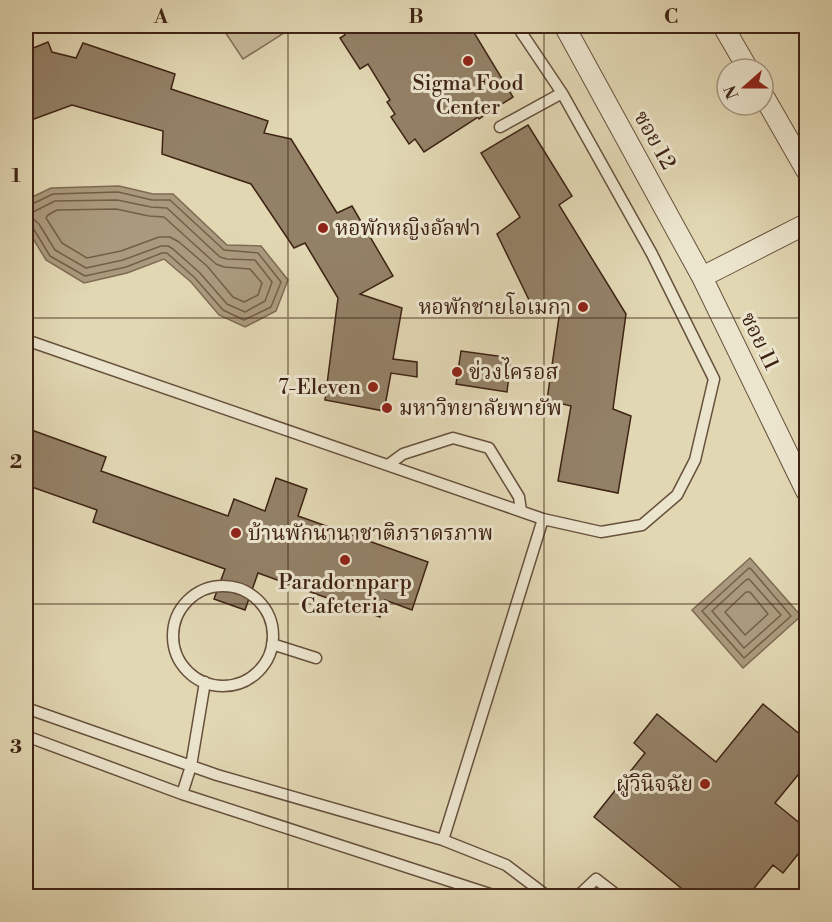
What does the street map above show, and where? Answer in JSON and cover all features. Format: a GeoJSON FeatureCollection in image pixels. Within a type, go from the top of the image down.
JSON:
{"type":"FeatureCollection","features":[{"type":"Feature","properties":{"kind":"street"},"geometry":{"type":"LineString","coordinates":[[723,26],[741,57]]}},
{"type":"Feature","properties":{"kind":"street","name":"ซอย 12"},"geometry":{"type":"LineString","coordinates":[[565,27],[702,277]]}},
{"type":"Feature","properties":{"kind":"street"},"geometry":{"type":"LineString","coordinates":[[775,115],[807,170]]}},
{"type":"Feature","properties":{"kind":"street"},"geometry":{"type":"LineString","coordinates":[[702,277],[807,224]]}},
{"type":"Feature","properties":{"kind":"street","name":"ซอย 11"},"geometry":{"type":"LineString","coordinates":[[702,277],[807,490]]}},
{"type":"Feature","properties":{"kind":"lane"},"geometry":{"type":"LineString","coordinates":[[26,340],[543,519],[601,532],[642,525],[677,495],[695,460],[714,379],[652,254],[562,93],[518,26]]}},
{"type":"Feature","properties":{"kind":"lane"},"geometry":{"type":"LineString","coordinates":[[500,127],[562,93]]}},
{"type":"Feature","properties":{"kind":"lane"},"geometry":{"type":"LineString","coordinates":[[388,465],[403,454],[453,438],[489,448],[519,497],[521,511]]}},
{"type":"Feature","properties":{"kind":"lane"},"geometry":{"type":"LineString","coordinates":[[443,840],[543,519]]}},
{"type":"Feature","properties":{"kind":"lane"},"geometry":{"type":"LineString","coordinates":[[222,585],[240,588],[255,597],[266,610],[272,626],[272,644],[268,658],[260,670],[248,679],[219,686],[205,682],[190,673],[179,660],[173,644],[174,626],[180,610],[191,597],[206,588],[222,585]]}},
{"type":"Feature","properties":{"kind":"lane"},"geometry":{"type":"LineString","coordinates":[[272,644],[316,658]]}},
{"type":"Feature","properties":{"kind":"lane"},"geometry":{"type":"LineString","coordinates":[[182,794],[191,766],[205,682]]}},
{"type":"Feature","properties":{"kind":"lane"},"geometry":{"type":"LineString","coordinates":[[26,708],[217,775],[443,840],[506,865],[547,897]]}},
{"type":"Feature","properties":{"kind":"lane"},"geometry":{"type":"LineString","coordinates":[[26,736],[182,794],[496,897]]}},
{"type":"Feature","properties":{"kind":"lane"},"geometry":{"type":"LineString","coordinates":[[578,897],[596,879],[618,897]]}},
{"type":"Feature","properties":{"kind":"shaded area"},"geometry":{"type":"Polygon","coordinates":[[[221,26],[295,26],[243,59],[221,26]]]}},
{"type":"Feature","properties":{"kind":"water"},"geometry":{"type":"Polygon","coordinates":[[[119,186],[153,194],[173,194],[227,245],[261,246],[288,280],[276,311],[245,327],[219,315],[191,282],[164,259],[127,273],[84,283],[46,260],[26,227],[26,200],[51,188],[119,186]]]}},
{"type":"Feature","properties":{"kind":"water"},"geometry":{"type":"Polygon","coordinates":[[[750,558],[801,616],[743,668],[692,610],[750,558]]]}},
{"type":"Feature","properties":{"kind":"building"},"geometry":{"type":"Polygon","coordinates":[[[340,26],[470,26],[513,97],[424,152],[415,139],[409,144],[391,117],[395,114],[387,102],[390,100],[368,64],[360,69],[340,38],[345,35],[340,26]]]}},
{"type":"Feature","properties":{"kind":"building","name":"หอพักหญิงอัลฟา"},"geometry":{"type":"Polygon","coordinates":[[[48,42],[52,52],[76,58],[83,43],[175,74],[171,89],[268,121],[264,133],[291,139],[337,213],[352,206],[393,276],[360,294],[402,308],[393,359],[417,362],[417,377],[391,373],[384,411],[325,400],[338,298],[305,243],[294,248],[251,184],[162,154],[163,131],[72,105],[26,122],[26,51],[48,42]]]}},
{"type":"Feature","properties":{"kind":"building","name":"หอพักชายโอเมกา"},"geometry":{"type":"Polygon","coordinates":[[[528,125],[572,196],[559,205],[626,314],[613,409],[631,416],[618,493],[558,481],[571,406],[547,400],[560,310],[531,304],[497,234],[520,217],[481,153],[528,125]]]}},
{"type":"Feature","properties":{"kind":"building","name":"ข่วงไครอส"},"geometry":{"type":"Polygon","coordinates":[[[461,351],[511,358],[507,392],[456,384],[461,351]]]}},
{"type":"Feature","properties":{"kind":"building","name":"บ้านพักนานาชาติภราดรภาพ"},"geometry":{"type":"Polygon","coordinates":[[[26,428],[106,457],[101,471],[228,516],[234,499],[265,511],[276,478],[307,489],[298,516],[428,562],[412,610],[385,600],[380,617],[258,573],[245,610],[214,599],[225,569],[93,522],[97,510],[26,485],[26,428]]]}},
{"type":"Feature","properties":{"kind":"building","name":"ผัูวินิจฉัย"},"geometry":{"type":"Polygon","coordinates":[[[763,704],[807,740],[807,764],[775,803],[807,829],[807,843],[783,873],[773,865],[747,897],[692,897],[594,817],[645,753],[634,743],[657,714],[716,762],[763,704]]]}},
{"type":"Feature","properties":{"kind":"place","name":"Sigma Food Center"},"geometry":{"type":"Point","coordinates":[468,61]}},
{"type":"Feature","properties":{"kind":"place","name":"หอพักหญิงอัลฟา"},"geometry":{"type":"Point","coordinates":[323,228]}},
{"type":"Feature","properties":{"kind":"place","name":"หอพักชายโอเมกา"},"geometry":{"type":"Point","coordinates":[583,307]}},
{"type":"Feature","properties":{"kind":"place","name":"ข่วงไครอส"},"geometry":{"type":"Point","coordinates":[457,372]}},
{"type":"Feature","properties":{"kind":"place","name":"7-Eleven"},"geometry":{"type":"Point","coordinates":[373,387]}},
{"type":"Feature","properties":{"kind":"place","name":"มหาวิทยาลัยพายัพ"},"geometry":{"type":"Point","coordinates":[387,408]}},
{"type":"Feature","properties":{"kind":"place","name":"บ้านพักนานาชาติภราดรภาพ"},"geometry":{"type":"Point","coordinates":[236,533]}},
{"type":"Feature","properties":{"kind":"place","name":"Paradornparp Cafeteria"},"geometry":{"type":"Point","coordinates":[345,560]}},
{"type":"Feature","properties":{"kind":"place","name":"ผัูวินิจฉัย"},"geometry":{"type":"Point","coordinates":[705,784]}}]}
